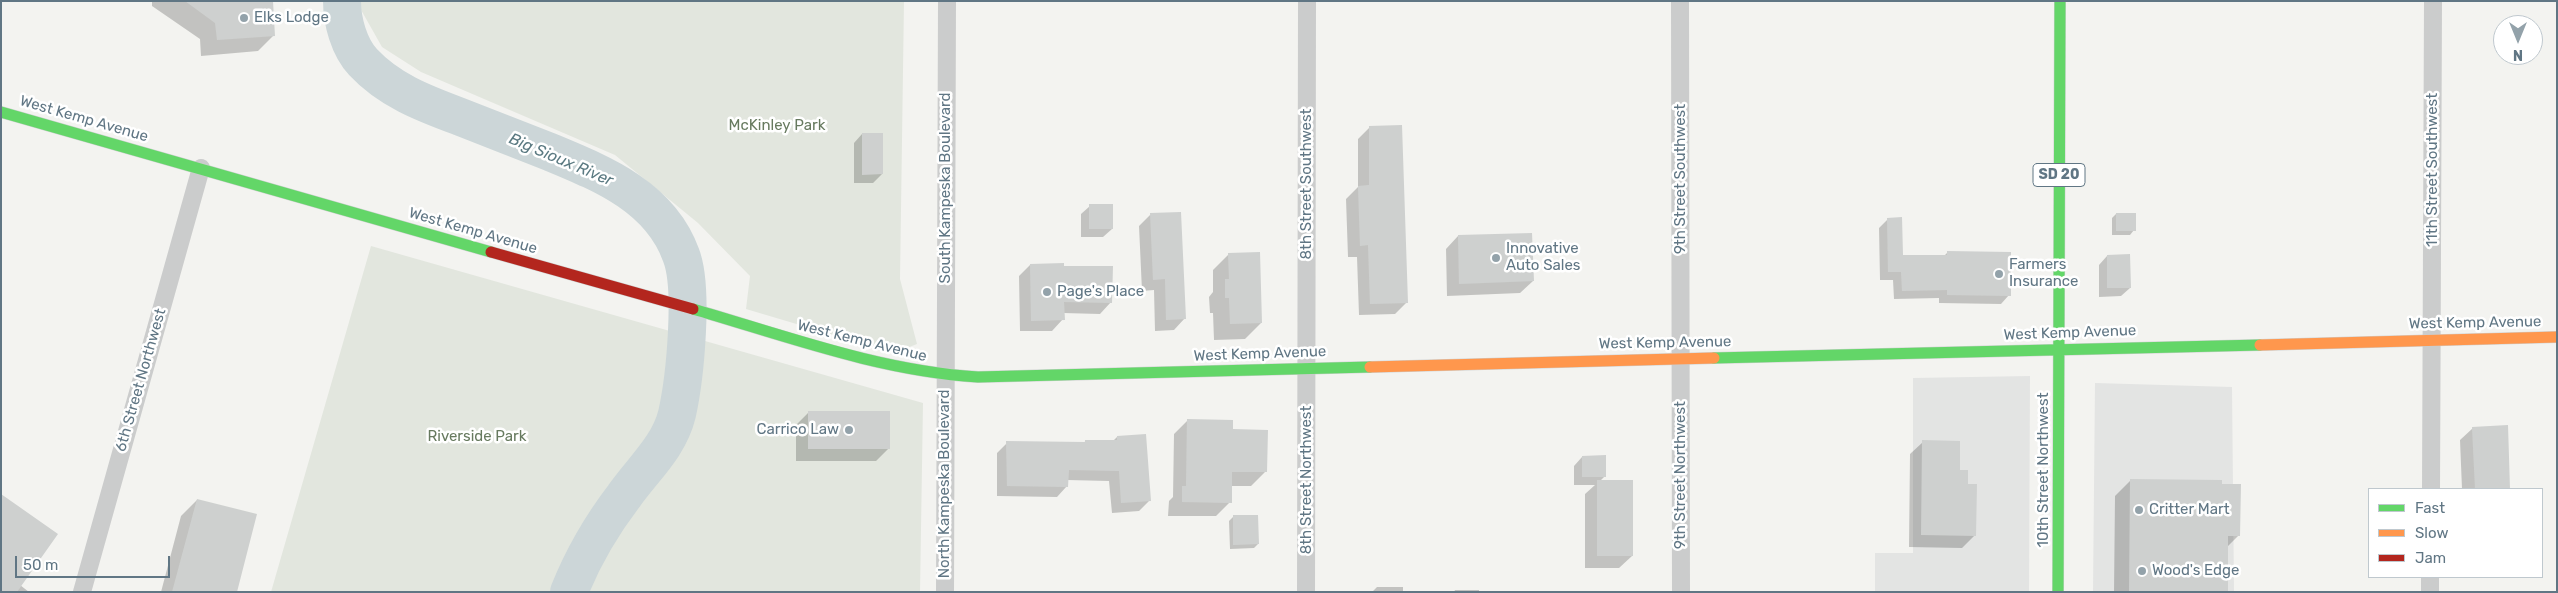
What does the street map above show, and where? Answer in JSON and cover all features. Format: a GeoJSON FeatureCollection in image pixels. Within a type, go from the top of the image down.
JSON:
{"type":"FeatureCollection","features":[{"type":"Feature","properties":{"kind":"main road","name":"SD 20"},"geometry":{"type":"LineString","coordinates":[[2059,349],[2060,1]]}},
{"type":"Feature","properties":{"kind":"main road","name":"West Kemp Avenue"},"geometry":{"type":"LineString","coordinates":[[1,112],[754,328],[896,367],[945,375],[978,377],[2557,337]]}},
{"type":"Feature","properties":{"kind":"main road","name":"10th Street Northwest"},"geometry":{"type":"LineString","coordinates":[[2058,592],[2059,349]]}},
{"type":"Feature","properties":{"kind":"street","name":"South Kampeska Boulevard"},"geometry":{"type":"LineString","coordinates":[[945,375],[947,1]]}},
{"type":"Feature","properties":{"kind":"street","name":"8th Street Southwest"},"geometry":{"type":"LineString","coordinates":[[1307,368],[1308,1]]}},
{"type":"Feature","properties":{"kind":"street","name":"9th Street Southwest"},"geometry":{"type":"LineString","coordinates":[[1680,1],[1682,358]]}},
{"type":"Feature","properties":{"kind":"street","name":"11th Street Southwest"},"geometry":{"type":"LineString","coordinates":[[2431,488],[2433,1]]}},
{"type":"Feature","properties":{"kind":"street","name":"6th Street Northwest"},"geometry":{"type":"LineString","coordinates":[[82,592],[201,168]]}},
{"type":"Feature","properties":{"kind":"street","name":"9th Street Northwest"},"geometry":{"type":"LineString","coordinates":[[1681,592],[1682,358]]}},
{"type":"Feature","properties":{"kind":"street","name":"8th Street Northwest"},"geometry":{"type":"LineString","coordinates":[[1306,592],[1307,368]]}},
{"type":"Feature","properties":{"kind":"street","name":"North Kampeska Boulevard"},"geometry":{"type":"LineString","coordinates":[[945,375],[945,592]]}},
{"type":"Feature","properties":{"kind":"street"},"geometry":{"type":"LineString","coordinates":[[2430,578],[2430,592]]}},
{"type":"Feature","properties":{"kind":"shaded area"},"geometry":{"type":"Polygon","coordinates":[[[2030,376],[2029,592],[1875,592],[1875,553],[1913,553],[1913,378],[2030,376]]]}},
{"type":"Feature","properties":{"kind":"shaded area"},"geometry":{"type":"Polygon","coordinates":[[[2095,383],[2232,387],[2234,592],[2093,592],[2095,383]]]}},
{"type":"Feature","properties":{"kind":"green space","name":"McKinley Park"},"geometry":{"type":"Polygon","coordinates":[[[356,1],[904,1],[900,279],[917,344],[894,353],[746,309],[750,276],[698,223],[615,155],[421,72],[382,47],[356,1]]]}},
{"type":"Feature","properties":{"kind":"green space","name":"Riverside Park"},"geometry":{"type":"Polygon","coordinates":[[[371,246],[923,403],[920,592],[271,592],[371,246]]]}},
{"type":"Feature","properties":{"kind":"building","name":"Elks Lodge"},"geometry":{"type":"Polygon","coordinates":[[[185,1],[273,1],[275,36],[217,40],[215,23],[185,1]]]}},
{"type":"Feature","properties":{"kind":"building"},"geometry":{"type":"Polygon","coordinates":[[[1402,125],[1408,303],[1370,304],[1368,245],[1360,246],[1358,186],[1369,185],[1369,126],[1402,125]]]}},
{"type":"Feature","properties":{"kind":"building"},"geometry":{"type":"Polygon","coordinates":[[[862,133],[883,133],[883,174],[862,175],[862,133]]]}},
{"type":"Feature","properties":{"kind":"building"},"geometry":{"type":"Polygon","coordinates":[[[1089,204],[1113,204],[1113,229],[1089,229],[1089,204]]]}},
{"type":"Feature","properties":{"kind":"building"},"geometry":{"type":"Polygon","coordinates":[[[1181,212],[1186,319],[1166,320],[1165,279],[1153,280],[1150,213],[1181,212]]]}},
{"type":"Feature","properties":{"kind":"building"},"geometry":{"type":"Polygon","coordinates":[[[2116,213],[2136,213],[2136,231],[2116,231],[2116,213]]]}},
{"type":"Feature","properties":{"kind":"building"},"geometry":{"type":"Polygon","coordinates":[[[1902,217],[1903,255],[1947,255],[1947,251],[2011,252],[2011,296],[1947,295],[1947,290],[1902,291],[1901,272],[1888,272],[1887,218],[1902,217]]]}},
{"type":"Feature","properties":{"kind":"building","name":"Innovative Auto Sales"},"geometry":{"type":"Polygon","coordinates":[[[1532,233],[1534,281],[1459,284],[1458,235],[1532,233]]]}},
{"type":"Feature","properties":{"kind":"building"},"geometry":{"type":"Polygon","coordinates":[[[1260,252],[1262,323],[1230,324],[1229,298],[1225,298],[1225,279],[1229,279],[1228,253],[1260,252]]]}},
{"type":"Feature","properties":{"kind":"building"},"geometry":{"type":"Polygon","coordinates":[[[2130,254],[2131,288],[2107,288],[2107,255],[2130,254]]]}},
{"type":"Feature","properties":{"kind":"building"},"geometry":{"type":"Polygon","coordinates":[[[1064,263],[1064,266],[1113,266],[1112,303],[1064,302],[1065,320],[1031,321],[1030,264],[1064,263]]]}},
{"type":"Feature","properties":{"kind":"building","name":"Carrico Law"},"geometry":{"type":"Polygon","coordinates":[[[808,411],[890,411],[890,449],[808,449],[808,411]]]}},
{"type":"Feature","properties":{"kind":"building"},"geometry":{"type":"Polygon","coordinates":[[[1187,419],[1233,420],[1233,429],[1268,430],[1267,472],[1232,472],[1232,503],[1182,502],[1182,486],[1186,486],[1187,419]]]}},
{"type":"Feature","properties":{"kind":"building"},"geometry":{"type":"Polygon","coordinates":[[[2508,425],[2510,488],[2475,488],[2472,427],[2508,425]]]}},
{"type":"Feature","properties":{"kind":"building"},"geometry":{"type":"Polygon","coordinates":[[[1146,434],[1151,501],[1121,503],[1119,471],[1069,470],[1068,487],[1007,486],[1006,441],[1085,442],[1085,440],[1117,440],[1117,436],[1146,434]]]}},
{"type":"Feature","properties":{"kind":"building"},"geometry":{"type":"Polygon","coordinates":[[[1922,440],[1960,441],[1960,470],[1968,470],[1968,484],[1977,484],[1976,536],[1921,535],[1922,440]]]}},
{"type":"Feature","properties":{"kind":"building"},"geometry":{"type":"Polygon","coordinates":[[[1606,455],[1606,477],[1582,477],[1582,456],[1606,455]]]}},
{"type":"Feature","properties":{"kind":"building"},"geometry":{"type":"Polygon","coordinates":[[[2130,479],[2222,480],[2222,484],[2241,484],[2240,536],[2228,536],[2228,592],[2129,592],[2130,479]]]}},
{"type":"Feature","properties":{"kind":"building"},"geometry":{"type":"Polygon","coordinates":[[[1597,480],[1633,480],[1633,556],[1597,556],[1597,480]]]}},
{"type":"Feature","properties":{"kind":"building"},"geometry":{"type":"Polygon","coordinates":[[[1,494],[58,534],[17,592],[1,592],[1,494]]]}},
{"type":"Feature","properties":{"kind":"building"},"geometry":{"type":"Polygon","coordinates":[[[197,499],[257,514],[237,592],[172,592],[197,499]]]}},
{"type":"Feature","properties":{"kind":"building"},"geometry":{"type":"Polygon","coordinates":[[[1233,515],[1258,515],[1259,544],[1233,545],[1233,515]]]}},
{"type":"Feature","properties":{"kind":"waterway","name":"Big Sioux River"},"geometry":{"type":"LineString","coordinates":[[342,1],[343,17],[350,41],[358,56],[373,72],[395,88],[419,101],[590,169],[628,190],[659,218],[672,235],[681,255],[685,270],[688,310],[685,357],[677,414],[662,447],[600,530],[586,554],[569,592]]}},
{"type":"Feature","properties":{"kind":"traffic: fast"},"geometry":{"type":"LineString","coordinates":[[2058,592],[2060,1]]}},
{"type":"Feature","properties":{"kind":"traffic: fast"},"geometry":{"type":"LineString","coordinates":[[1,112],[491,252]]}},
{"type":"Feature","properties":{"kind":"traffic: fast"},"geometry":{"type":"LineString","coordinates":[[693,309],[798,341],[869,360],[905,368],[978,377],[1370,367]]}},
{"type":"Feature","properties":{"kind":"traffic: fast"},"geometry":{"type":"LineString","coordinates":[[1714,358],[2260,345]]}},
{"type":"Feature","properties":{"kind":"traffic: slow"},"geometry":{"type":"LineString","coordinates":[[2260,345],[2557,337]]}},
{"type":"Feature","properties":{"kind":"traffic: slow"},"geometry":{"type":"LineString","coordinates":[[1370,367],[1714,358]]}},
{"type":"Feature","properties":{"kind":"traffic: jam"},"geometry":{"type":"LineString","coordinates":[[491,252],[693,309]]}},
{"type":"Feature","properties":{"kind":"place","name":"Elks Lodge"},"geometry":{"type":"Point","coordinates":[244,18]}},
{"type":"Feature","properties":{"kind":"place","name":"Innovative Auto Sales"},"geometry":{"type":"Point","coordinates":[1496,258]}},
{"type":"Feature","properties":{"kind":"place","name":"Farmers Insurance"},"geometry":{"type":"Point","coordinates":[1999,274]}},
{"type":"Feature","properties":{"kind":"place","name":"Page's Place"},"geometry":{"type":"Point","coordinates":[1047,292]}},
{"type":"Feature","properties":{"kind":"place","name":"Carrico Law"},"geometry":{"type":"Point","coordinates":[849,430]}},
{"type":"Feature","properties":{"kind":"place","name":"Critter Mart"},"geometry":{"type":"Point","coordinates":[2139,510]}},
{"type":"Feature","properties":{"kind":"place","name":"Wood's Edge"},"geometry":{"type":"Point","coordinates":[2142,571]}}]}
